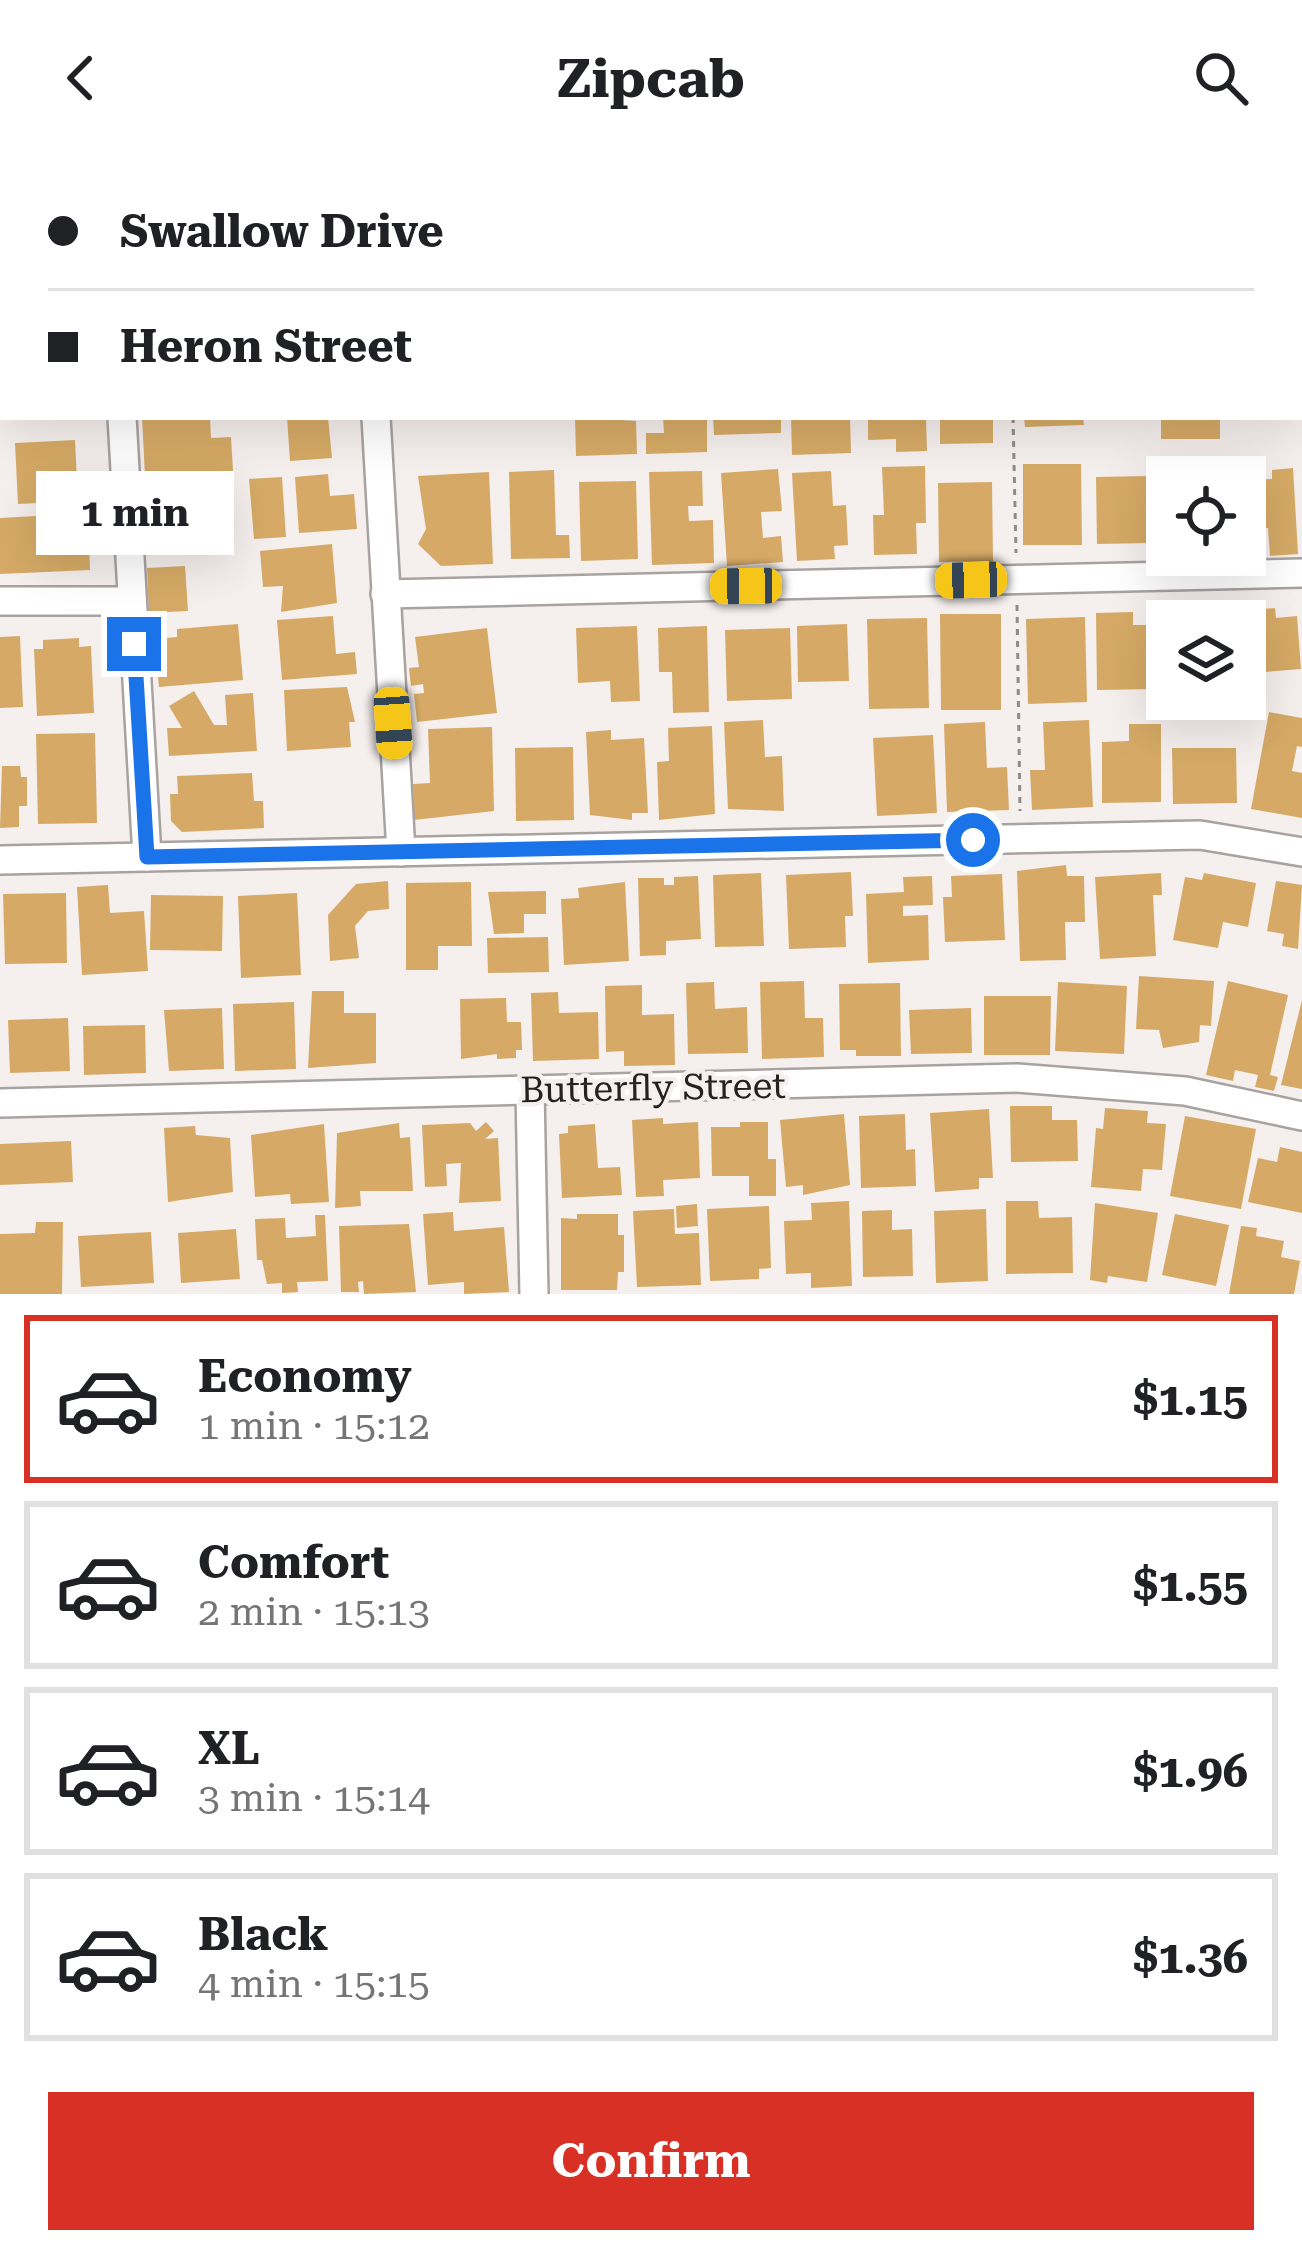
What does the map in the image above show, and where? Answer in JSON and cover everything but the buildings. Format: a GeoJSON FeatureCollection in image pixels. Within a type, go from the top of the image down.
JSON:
{"type":"FeatureCollection","features":[{"type":"Feature","properties":{"kind":"street"},"geometry":{"type":"LineString","coordinates":[[122,420],[147,857]]}},
{"type":"Feature","properties":{"kind":"street"},"geometry":{"type":"LineString","coordinates":[[376,420],[401,852]]}},
{"type":"Feature","properties":{"kind":"street"},"geometry":{"type":"LineString","coordinates":[[385,594],[1302,573]]}},
{"type":"Feature","properties":{"kind":"street"},"geometry":{"type":"LineString","coordinates":[[0,602],[132,601]]}},
{"type":"Feature","properties":{"kind":"street"},"geometry":{"type":"LineString","coordinates":[[0,860],[1200,835],[1302,852]]}},
{"type":"Feature","properties":{"kind":"street","name":"Butterfly Street"},"geometry":{"type":"LineString","coordinates":[[0,1103],[1107,1081],[1185,1090],[1302,1116]]}},
{"type":"Feature","properties":{"kind":"street"},"geometry":{"type":"LineString","coordinates":[[530,1091],[534,1294]]}},
{"type":"Feature","properties":{"kind":"path"},"geometry":{"type":"LineString","coordinates":[[1013,420],[1021,839]]}},
{"type":"Feature","properties":{"kind":"route"},"geometry":{"type":"LineString","coordinates":[[134,644],[147,857],[973,840]]}}]}
